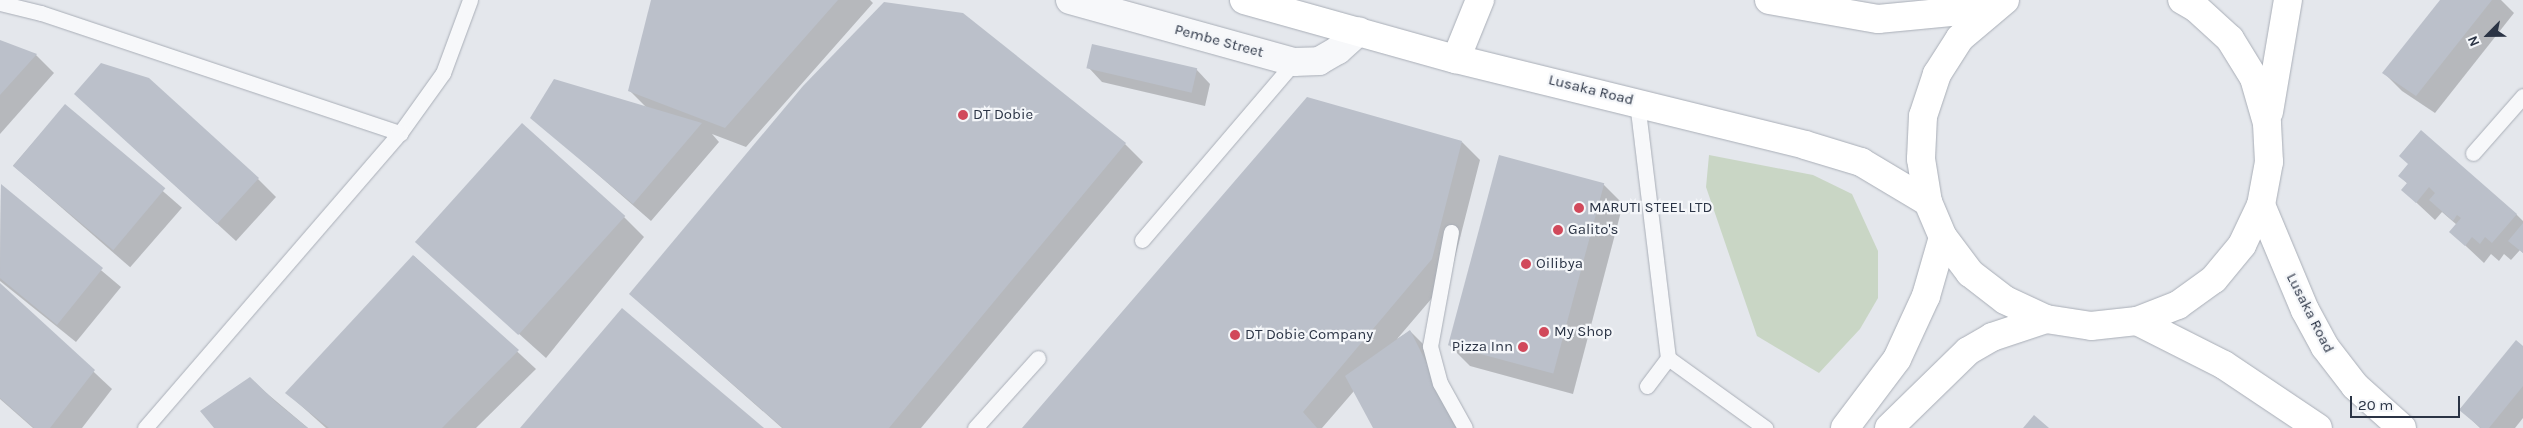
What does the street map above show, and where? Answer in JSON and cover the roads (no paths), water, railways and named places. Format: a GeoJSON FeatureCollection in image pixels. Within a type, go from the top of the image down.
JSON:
{"type":"FeatureCollection","features":[{"type":"Feature","properties":{"kind":"main road","name":"Lusaka Road"},"geometry":{"type":"LineString","coordinates":[[1244,0],[1456,59],[1637,102],[1861,162],[1928,202]]}},
{"type":"Feature","properties":{"kind":"main road"},"geometry":{"type":"LineString","coordinates":[[1456,59],[1480,0]]}},
{"type":"Feature","properties":{"kind":"main road"},"geometry":{"type":"LineString","coordinates":[[1769,0],[1878,19],[1999,4]]}},
{"type":"Feature","properties":{"kind":"main road"},"geometry":{"type":"LineString","coordinates":[[2182,0],[2196,8],[2230,39],[2254,78],[2267,123]]}},
{"type":"Feature","properties":{"kind":"main road"},"geometry":{"type":"LineString","coordinates":[[1999,4],[1960,38],[1937,74],[1923,124],[1921,159],[1928,202],[1943,237],[1977,278],[2005,300],[2046,319],[2091,326],[2137,321],[2178,305],[2214,279],[2242,245],[2261,205],[2269,162],[2267,123],[2276,60],[2288,0]]}},
{"type":"Feature","properties":{"kind":"main road","name":"Lusaka Road"},"geometry":{"type":"LineString","coordinates":[[2261,205],[2305,310],[2325,347],[2355,386],[2402,428]]}},
{"type":"Feature","properties":{"kind":"main road"},"geometry":{"type":"LineString","coordinates":[[1845,428],[1897,359],[1926,296],[1943,237]]}},
{"type":"Feature","properties":{"kind":"main road"},"geometry":{"type":"LineString","coordinates":[[1889,428],[1968,351],[1992,337],[2046,319]]}},
{"type":"Feature","properties":{"kind":"main road"},"geometry":{"type":"LineString","coordinates":[[2137,321],[2224,365],[2318,428]]}},
{"type":"Feature","properties":{"kind":"street","name":"Pembe Street"},"geometry":{"type":"LineString","coordinates":[[1070,0],[1294,62],[1319,61],[1338,50],[1359,31]]}},
{"type":"Feature","properties":{"kind":"lane"},"geometry":{"type":"LineString","coordinates":[[145,428],[400,133],[443,74],[470,0]]}},
{"type":"Feature","properties":{"kind":"lane"},"geometry":{"type":"LineString","coordinates":[[0,3],[41,13],[400,133]]}},
{"type":"Feature","properties":{"kind":"lane"},"geometry":{"type":"LineString","coordinates":[[1142,240],[1294,62]]}},
{"type":"Feature","properties":{"kind":"lane"},"geometry":{"type":"LineString","coordinates":[[2473,153],[2523,96]]}},
{"type":"Feature","properties":{"kind":"lane"},"geometry":{"type":"LineString","coordinates":[[1637,102],[1668,358],[1647,386]]}},
{"type":"Feature","properties":{"kind":"lane"},"geometry":{"type":"LineString","coordinates":[[1451,232],[1430,346],[1440,383],[1465,428]]}},
{"type":"Feature","properties":{"kind":"lane"},"geometry":{"type":"LineString","coordinates":[[975,428],[1038,358]]}},
{"type":"Feature","properties":{"kind":"lane"},"geometry":{"type":"LineString","coordinates":[[1668,358],[1765,428]]}},
{"type":"Feature","properties":{"kind":"place","name":"DT Dobie"},"geometry":{"type":"Point","coordinates":[963,115]}},
{"type":"Feature","properties":{"kind":"place","name":"MARUTI STEEL LTD"},"geometry":{"type":"Point","coordinates":[1579,208]}},
{"type":"Feature","properties":{"kind":"place","name":"Galito's"},"geometry":{"type":"Point","coordinates":[1558,230]}},
{"type":"Feature","properties":{"kind":"place","name":"Oilibya"},"geometry":{"type":"Point","coordinates":[1526,264]}},
{"type":"Feature","properties":{"kind":"place","name":"My Shop"},"geometry":{"type":"Point","coordinates":[1544,332]}},
{"type":"Feature","properties":{"kind":"place","name":"DT Dobie Company"},"geometry":{"type":"Point","coordinates":[1235,335]}},
{"type":"Feature","properties":{"kind":"place","name":"Pizza Inn"},"geometry":{"type":"Point","coordinates":[1523,347]}}]}
